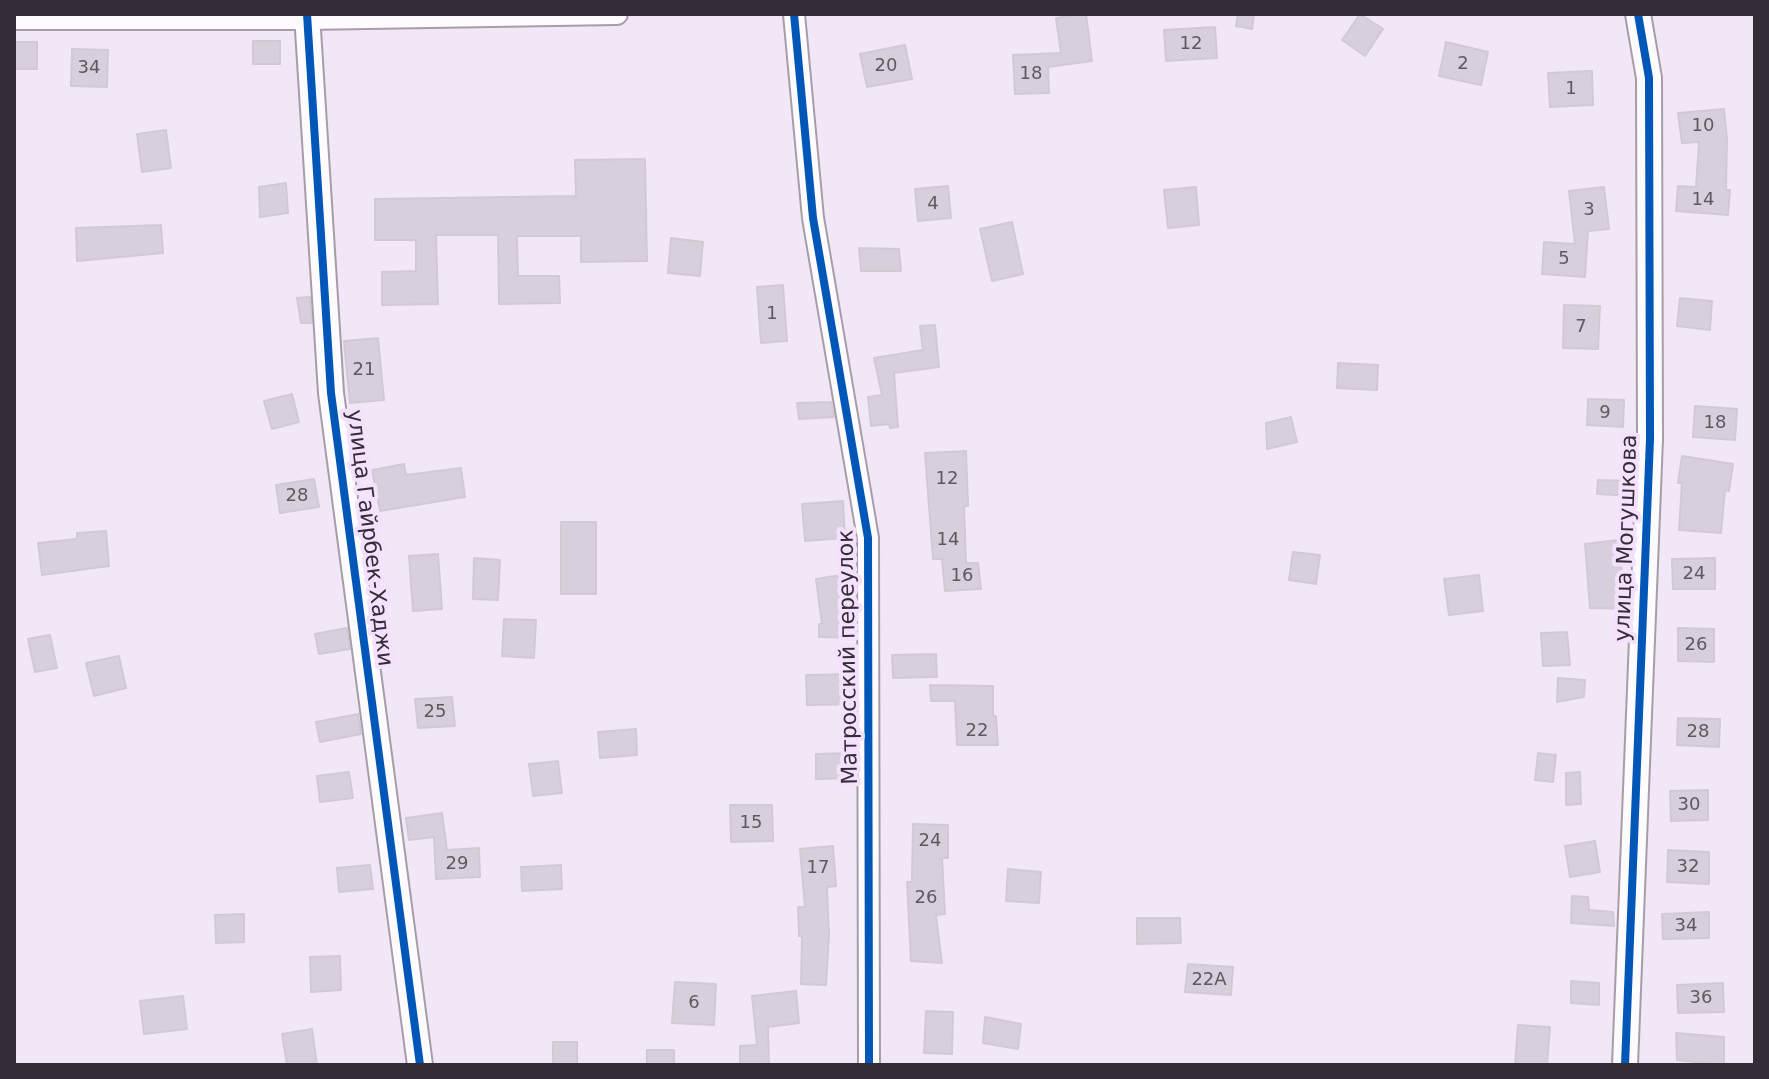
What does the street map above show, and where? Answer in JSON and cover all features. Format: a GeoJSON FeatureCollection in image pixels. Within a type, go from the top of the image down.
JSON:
{"type":"FeatureCollection","features":[{"type":"Feature","properties":{"kind":"street"},"geometry":{"type":"LineString","coordinates":[[14,19],[617,14]]}},
{"type":"Feature","properties":{"kind":"street","name":"Матросский переулок"},"geometry":{"type":"LineString","coordinates":[[794,14],[813,218],[868,538],[869,1065]]}},
{"type":"Feature","properties":{"kind":"street","name":"улица Могушкова"},"geometry":{"type":"LineString","coordinates":[[1625,1065],[1650,439],[1649,78],[1638,14]]}},
{"type":"Feature","properties":{"kind":"street","name":"улица Гайрбек-Хаджи"},"geometry":{"type":"LineString","coordinates":[[307,16],[331,393],[420,1065]]}},
{"type":"Feature","properties":{"kind":"building"},"geometry":{"type":"Polygon","coordinates":[[[1086,14],[1092,61],[1048,67],[1049,93],[1015,94],[1013,55],[1061,53],[1056,18],[1086,14]]]}},
{"type":"Feature","properties":{"kind":"building"},"geometry":{"type":"Polygon","coordinates":[[[1238,14],[1254,14],[1252,29],[1236,26],[1238,14]]]}},
{"type":"Feature","properties":{"kind":"building"},"geometry":{"type":"Polygon","coordinates":[[[1360,14],[1383,29],[1365,56],[1342,40],[1360,14]]]}},
{"type":"Feature","properties":{"kind":"building"},"geometry":{"type":"Polygon","coordinates":[[[1215,27],[1217,58],[1166,61],[1164,30],[1215,27]]]}},
{"type":"Feature","properties":{"kind":"building"},"geometry":{"type":"Polygon","coordinates":[[[253,41],[280,41],[280,64],[253,64],[253,41]]]}},
{"type":"Feature","properties":{"kind":"building"},"geometry":{"type":"Polygon","coordinates":[[[14,42],[37,42],[37,69],[14,69],[14,42]]]}},
{"type":"Feature","properties":{"kind":"building"},"geometry":{"type":"Polygon","coordinates":[[[1446,42],[1488,52],[1481,85],[1439,76],[1446,42]]]}},
{"type":"Feature","properties":{"kind":"building"},"geometry":{"type":"Polygon","coordinates":[[[905,45],[912,79],[867,87],[860,54],[905,45]]]}},
{"type":"Feature","properties":{"kind":"building"},"geometry":{"type":"Polygon","coordinates":[[[72,49],[108,50],[107,87],[71,86],[72,49]]]}},
{"type":"Feature","properties":{"kind":"building"},"geometry":{"type":"Polygon","coordinates":[[[1592,71],[1593,105],[1550,107],[1548,73],[1592,71]]]}},
{"type":"Feature","properties":{"kind":"building"},"geometry":{"type":"Polygon","coordinates":[[[1724,109],[1726,190],[1730,190],[1728,215],[1676,211],[1678,186],[1696,187],[1699,142],[1682,143],[1678,113],[1724,109]]]}},
{"type":"Feature","properties":{"kind":"building"},"geometry":{"type":"Polygon","coordinates":[[[166,130],[171,168],[142,172],[137,134],[166,130]]]}},
{"type":"Feature","properties":{"kind":"building"},"geometry":{"type":"Polygon","coordinates":[[[645,159],[647,261],[581,262],[581,236],[517,236],[518,276],[559,276],[560,303],[499,304],[498,235],[436,235],[438,304],[382,305],[382,272],[416,271],[416,240],[375,240],[375,199],[576,196],[575,160],[645,159]]]}},
{"type":"Feature","properties":{"kind":"building"},"geometry":{"type":"Polygon","coordinates":[[[286,183],[288,213],[260,217],[259,187],[286,183]]]}},
{"type":"Feature","properties":{"kind":"building"},"geometry":{"type":"Polygon","coordinates":[[[948,186],[951,218],[918,221],[915,189],[948,186]]]}},
{"type":"Feature","properties":{"kind":"building"},"geometry":{"type":"Polygon","coordinates":[[[1196,187],[1199,225],[1168,228],[1164,190],[1196,187]]]}},
{"type":"Feature","properties":{"kind":"building"},"geometry":{"type":"Polygon","coordinates":[[[1604,187],[1609,229],[1588,231],[1585,277],[1542,274],[1544,242],[1575,244],[1569,191],[1604,187]]]}},
{"type":"Feature","properties":{"kind":"building"},"geometry":{"type":"Polygon","coordinates":[[[1012,222],[1023,274],[992,281],[980,229],[1012,222]]]}},
{"type":"Feature","properties":{"kind":"building"},"geometry":{"type":"Polygon","coordinates":[[[161,225],[163,253],[77,261],[76,228],[161,225]]]}},
{"type":"Feature","properties":{"kind":"building"},"geometry":{"type":"Polygon","coordinates":[[[671,238],[703,242],[700,276],[668,273],[671,238]]]}},
{"type":"Feature","properties":{"kind":"building"},"geometry":{"type":"Polygon","coordinates":[[[859,248],[899,249],[901,271],[861,271],[859,248]]]}},
{"type":"Feature","properties":{"kind":"building"},"geometry":{"type":"Polygon","coordinates":[[[783,285],[787,341],[761,343],[757,287],[783,285]]]}},
{"type":"Feature","properties":{"kind":"building"},"geometry":{"type":"Polygon","coordinates":[[[310,297],[312,323],[301,323],[297,298],[310,297]]]}},
{"type":"Feature","properties":{"kind":"building"},"geometry":{"type":"Polygon","coordinates":[[[1680,298],[1712,301],[1710,330],[1677,326],[1680,298]]]}},
{"type":"Feature","properties":{"kind":"building"},"geometry":{"type":"Polygon","coordinates":[[[1564,305],[1600,306],[1598,349],[1563,348],[1564,305]]]}},
{"type":"Feature","properties":{"kind":"building"},"geometry":{"type":"Polygon","coordinates":[[[935,325],[939,367],[894,373],[898,427],[890,428],[889,424],[871,426],[868,397],[882,395],[874,358],[923,350],[920,326],[935,325]]]}},
{"type":"Feature","properties":{"kind":"building"},"geometry":{"type":"Polygon","coordinates":[[[378,338],[384,400],[350,403],[344,341],[378,338]]]}},
{"type":"Feature","properties":{"kind":"building"},"geometry":{"type":"Polygon","coordinates":[[[1338,363],[1378,365],[1377,390],[1337,388],[1338,363]]]}},
{"type":"Feature","properties":{"kind":"building"},"geometry":{"type":"Polygon","coordinates":[[[292,394],[299,422],[272,429],[264,401],[292,394]]]}},
{"type":"Feature","properties":{"kind":"building"},"geometry":{"type":"Polygon","coordinates":[[[1588,399],[1624,400],[1623,427],[1587,425],[1588,399]]]}},
{"type":"Feature","properties":{"kind":"building"},"geometry":{"type":"Polygon","coordinates":[[[831,402],[834,417],[799,419],[797,403],[831,402]]]}},
{"type":"Feature","properties":{"kind":"building"},"geometry":{"type":"Polygon","coordinates":[[[1695,406],[1737,409],[1735,440],[1693,437],[1695,406]]]}},
{"type":"Feature","properties":{"kind":"building"},"geometry":{"type":"Polygon","coordinates":[[[1291,417],[1297,442],[1267,449],[1266,423],[1291,417]]]}},
{"type":"Feature","properties":{"kind":"building"},"geometry":{"type":"Polygon","coordinates":[[[966,451],[966,563],[978,563],[981,589],[945,591],[942,559],[933,559],[925,453],[966,451]]]}},
{"type":"Feature","properties":{"kind":"building"},"geometry":{"type":"Polygon","coordinates":[[[1682,456],[1733,464],[1729,491],[1725,490],[1721,533],[1679,530],[1682,483],[1678,483],[1682,456]]]}},
{"type":"Feature","properties":{"kind":"building"},"geometry":{"type":"Polygon","coordinates":[[[404,464],[406,475],[461,468],[465,497],[380,511],[372,470],[404,464]]]}},
{"type":"Feature","properties":{"kind":"building"},"geometry":{"type":"Polygon","coordinates":[[[314,479],[319,507],[280,513],[276,485],[314,479]]]}},
{"type":"Feature","properties":{"kind":"building"},"geometry":{"type":"Polygon","coordinates":[[[1598,480],[1633,481],[1633,496],[1597,494],[1598,480]]]}},
{"type":"Feature","properties":{"kind":"building"},"geometry":{"type":"Polygon","coordinates":[[[843,501],[845,538],[805,541],[802,504],[843,501]]]}},
{"type":"Feature","properties":{"kind":"building"},"geometry":{"type":"Polygon","coordinates":[[[561,522],[596,522],[596,594],[561,594],[561,522]]]}},
{"type":"Feature","properties":{"kind":"building"},"geometry":{"type":"Polygon","coordinates":[[[106,531],[109,566],[42,575],[38,543],[77,539],[77,533],[106,531]]]}},
{"type":"Feature","properties":{"kind":"building"},"geometry":{"type":"Polygon","coordinates":[[[1618,540],[1624,590],[1629,590],[1628,609],[1590,608],[1585,544],[1618,540]]]}},
{"type":"Feature","properties":{"kind":"building"},"geometry":{"type":"Polygon","coordinates":[[[1293,552],[1320,555],[1316,584],[1289,580],[1293,552]]]}},
{"type":"Feature","properties":{"kind":"building"},"geometry":{"type":"Polygon","coordinates":[[[438,554],[442,609],[413,611],[409,556],[438,554]]]}},
{"type":"Feature","properties":{"kind":"building"},"geometry":{"type":"Polygon","coordinates":[[[474,558],[500,560],[498,600],[473,599],[474,558]]]}},
{"type":"Feature","properties":{"kind":"building"},"geometry":{"type":"Polygon","coordinates":[[[1715,558],[1715,589],[1673,589],[1672,559],[1715,558]]]}},
{"type":"Feature","properties":{"kind":"building"},"geometry":{"type":"Polygon","coordinates":[[[852,573],[855,638],[819,637],[819,624],[822,624],[816,579],[852,573]]]}},
{"type":"Feature","properties":{"kind":"building"},"geometry":{"type":"Polygon","coordinates":[[[1479,575],[1483,611],[1449,615],[1444,579],[1479,575]]]}},
{"type":"Feature","properties":{"kind":"building"},"geometry":{"type":"Polygon","coordinates":[[[504,619],[536,620],[534,658],[502,656],[504,619]]]}},
{"type":"Feature","properties":{"kind":"building"},"geometry":{"type":"Polygon","coordinates":[[[347,628],[350,649],[319,654],[315,634],[347,628]]]}},
{"type":"Feature","properties":{"kind":"building"},"geometry":{"type":"Polygon","coordinates":[[[1678,628],[1714,629],[1714,662],[1678,661],[1678,628]]]}},
{"type":"Feature","properties":{"kind":"building"},"geometry":{"type":"Polygon","coordinates":[[[1567,632],[1570,665],[1543,666],[1541,633],[1567,632]]]}},
{"type":"Feature","properties":{"kind":"building"},"geometry":{"type":"Polygon","coordinates":[[[50,635],[57,668],[35,672],[28,639],[50,635]]]}},
{"type":"Feature","properties":{"kind":"building"},"geometry":{"type":"Polygon","coordinates":[[[936,654],[937,677],[893,678],[892,655],[936,654]]]}},
{"type":"Feature","properties":{"kind":"building"},"geometry":{"type":"Polygon","coordinates":[[[119,656],[126,688],[94,696],[86,663],[119,656]]]}},
{"type":"Feature","properties":{"kind":"building"},"geometry":{"type":"Polygon","coordinates":[[[855,674],[855,704],[807,705],[806,675],[855,674]]]}},
{"type":"Feature","properties":{"kind":"building"},"geometry":{"type":"Polygon","coordinates":[[[1558,678],[1585,680],[1584,697],[1557,702],[1558,678]]]}},
{"type":"Feature","properties":{"kind":"building"},"geometry":{"type":"Polygon","coordinates":[[[930,685],[993,686],[993,716],[996,716],[998,745],[957,745],[955,701],[931,701],[930,685]]]}},
{"type":"Feature","properties":{"kind":"building"},"geometry":{"type":"Polygon","coordinates":[[[452,697],[455,726],[418,728],[415,699],[452,697]]]}},
{"type":"Feature","properties":{"kind":"building"},"geometry":{"type":"Polygon","coordinates":[[[358,714],[361,734],[320,742],[316,722],[358,714]]]}},
{"type":"Feature","properties":{"kind":"building"},"geometry":{"type":"Polygon","coordinates":[[[1678,718],[1720,719],[1719,747],[1677,745],[1678,718]]]}},
{"type":"Feature","properties":{"kind":"building"},"geometry":{"type":"Polygon","coordinates":[[[636,729],[637,755],[600,758],[598,732],[636,729]]]}},
{"type":"Feature","properties":{"kind":"building"},"geometry":{"type":"Polygon","coordinates":[[[855,753],[855,778],[816,779],[816,754],[855,753]]]}},
{"type":"Feature","properties":{"kind":"building"},"geometry":{"type":"Polygon","coordinates":[[[1538,753],[1556,755],[1553,782],[1535,780],[1538,753]]]}},
{"type":"Feature","properties":{"kind":"building"},"geometry":{"type":"Polygon","coordinates":[[[558,761],[562,793],[533,796],[529,764],[558,761]]]}},
{"type":"Feature","properties":{"kind":"building"},"geometry":{"type":"Polygon","coordinates":[[[349,772],[353,798],[320,802],[317,776],[349,772]]]}},
{"type":"Feature","properties":{"kind":"building"},"geometry":{"type":"Polygon","coordinates":[[[1580,772],[1581,804],[1566,805],[1566,773],[1580,772]]]}},
{"type":"Feature","properties":{"kind":"building"},"geometry":{"type":"Polygon","coordinates":[[[1708,790],[1708,820],[1671,821],[1670,791],[1708,790]]]}},
{"type":"Feature","properties":{"kind":"building"},"geometry":{"type":"Polygon","coordinates":[[[730,805],[772,805],[773,841],[731,842],[730,805]]]}},
{"type":"Feature","properties":{"kind":"building"},"geometry":{"type":"Polygon","coordinates":[[[442,813],[447,850],[479,848],[480,877],[436,879],[434,837],[409,840],[406,818],[442,813]]]}},
{"type":"Feature","properties":{"kind":"building"},"geometry":{"type":"Polygon","coordinates":[[[913,824],[948,825],[948,858],[942,858],[945,914],[936,915],[942,963],[911,961],[907,882],[912,882],[913,824]]]}},
{"type":"Feature","properties":{"kind":"building"},"geometry":{"type":"Polygon","coordinates":[[[1595,841],[1600,872],[1570,877],[1565,846],[1595,841]]]}},
{"type":"Feature","properties":{"kind":"building"},"geometry":{"type":"Polygon","coordinates":[[[833,846],[836,886],[827,887],[829,935],[826,985],[801,984],[802,936],[799,936],[798,907],[805,907],[800,849],[833,846]]]}},
{"type":"Feature","properties":{"kind":"building"},"geometry":{"type":"Polygon","coordinates":[[[1668,850],[1709,852],[1709,884],[1667,882],[1668,850]]]}},
{"type":"Feature","properties":{"kind":"building"},"geometry":{"type":"Polygon","coordinates":[[[370,865],[373,889],[339,892],[337,868],[370,865]]]}},
{"type":"Feature","properties":{"kind":"building"},"geometry":{"type":"Polygon","coordinates":[[[561,865],[562,889],[522,891],[521,867],[561,865]]]}},
{"type":"Feature","properties":{"kind":"building"},"geometry":{"type":"Polygon","coordinates":[[[1008,869],[1041,872],[1039,903],[1006,901],[1008,869]]]}},
{"type":"Feature","properties":{"kind":"building"},"geometry":{"type":"Polygon","coordinates":[[[1572,896],[1588,897],[1589,910],[1613,912],[1614,926],[1571,923],[1572,896]]]}},
{"type":"Feature","properties":{"kind":"building"},"geometry":{"type":"Polygon","coordinates":[[[1709,912],[1709,938],[1663,939],[1662,914],[1709,912]]]}},
{"type":"Feature","properties":{"kind":"building"},"geometry":{"type":"Polygon","coordinates":[[[244,914],[244,942],[216,943],[215,915],[244,914]]]}},
{"type":"Feature","properties":{"kind":"building"},"geometry":{"type":"Polygon","coordinates":[[[1137,918],[1180,918],[1181,943],[1137,944],[1137,918]]]}},
{"type":"Feature","properties":{"kind":"building"},"geometry":{"type":"Polygon","coordinates":[[[340,956],[341,990],[311,992],[310,957],[340,956]]]}},
{"type":"Feature","properties":{"kind":"building"},"geometry":{"type":"Polygon","coordinates":[[[1188,964],[1233,967],[1231,995],[1185,992],[1188,964]]]}},
{"type":"Feature","properties":{"kind":"building"},"geometry":{"type":"Polygon","coordinates":[[[1571,981],[1599,983],[1599,1005],[1571,1003],[1571,981]]]}},
{"type":"Feature","properties":{"kind":"building"},"geometry":{"type":"Polygon","coordinates":[[[675,982],[716,984],[714,1025],[672,1023],[675,982]]]}},
{"type":"Feature","properties":{"kind":"building"},"geometry":{"type":"Polygon","coordinates":[[[1723,983],[1724,1012],[1678,1013],[1677,985],[1723,983]]]}},
{"type":"Feature","properties":{"kind":"building"},"geometry":{"type":"Polygon","coordinates":[[[796,991],[799,1023],[768,1027],[769,1065],[740,1065],[740,1046],[757,1045],[752,996],[796,991]]]}},
{"type":"Feature","properties":{"kind":"building"},"geometry":{"type":"Polygon","coordinates":[[[183,996],[187,1029],[144,1034],[140,1001],[183,996]]]}},
{"type":"Feature","properties":{"kind":"building"},"geometry":{"type":"Polygon","coordinates":[[[926,1011],[953,1012],[952,1054],[924,1053],[926,1011]]]}},
{"type":"Feature","properties":{"kind":"building"},"geometry":{"type":"Polygon","coordinates":[[[985,1017],[1021,1024],[1018,1049],[983,1043],[985,1017]]]}},
{"type":"Feature","properties":{"kind":"building"},"geometry":{"type":"Polygon","coordinates":[[[1518,1025],[1550,1027],[1547,1065],[1515,1065],[1518,1025]]]}},
{"type":"Feature","properties":{"kind":"building"},"geometry":{"type":"Polygon","coordinates":[[[312,1029],[317,1065],[287,1065],[282,1034],[312,1029]]]}},
{"type":"Feature","properties":{"kind":"building"},"geometry":{"type":"Polygon","coordinates":[[[1676,1033],[1724,1037],[1724,1065],[1677,1060],[1676,1033]]]}},
{"type":"Feature","properties":{"kind":"building"},"geometry":{"type":"Polygon","coordinates":[[[553,1042],[577,1042],[577,1065],[553,1065],[553,1042]]]}},
{"type":"Feature","properties":{"kind":"building"},"geometry":{"type":"Polygon","coordinates":[[[647,1050],[674,1050],[674,1065],[647,1065],[647,1050]]]}},
{"type":"Feature","properties":{"kind":"cycle path"},"geometry":{"type":"LineString","coordinates":[[307,14],[331,393],[420,1065]]}},
{"type":"Feature","properties":{"kind":"cycle path"},"geometry":{"type":"LineString","coordinates":[[794,14],[813,218],[868,538],[869,1065]]}},
{"type":"Feature","properties":{"kind":"cycle path"},"geometry":{"type":"LineString","coordinates":[[1625,1065],[1650,439],[1649,78],[1638,14]]}}]}
